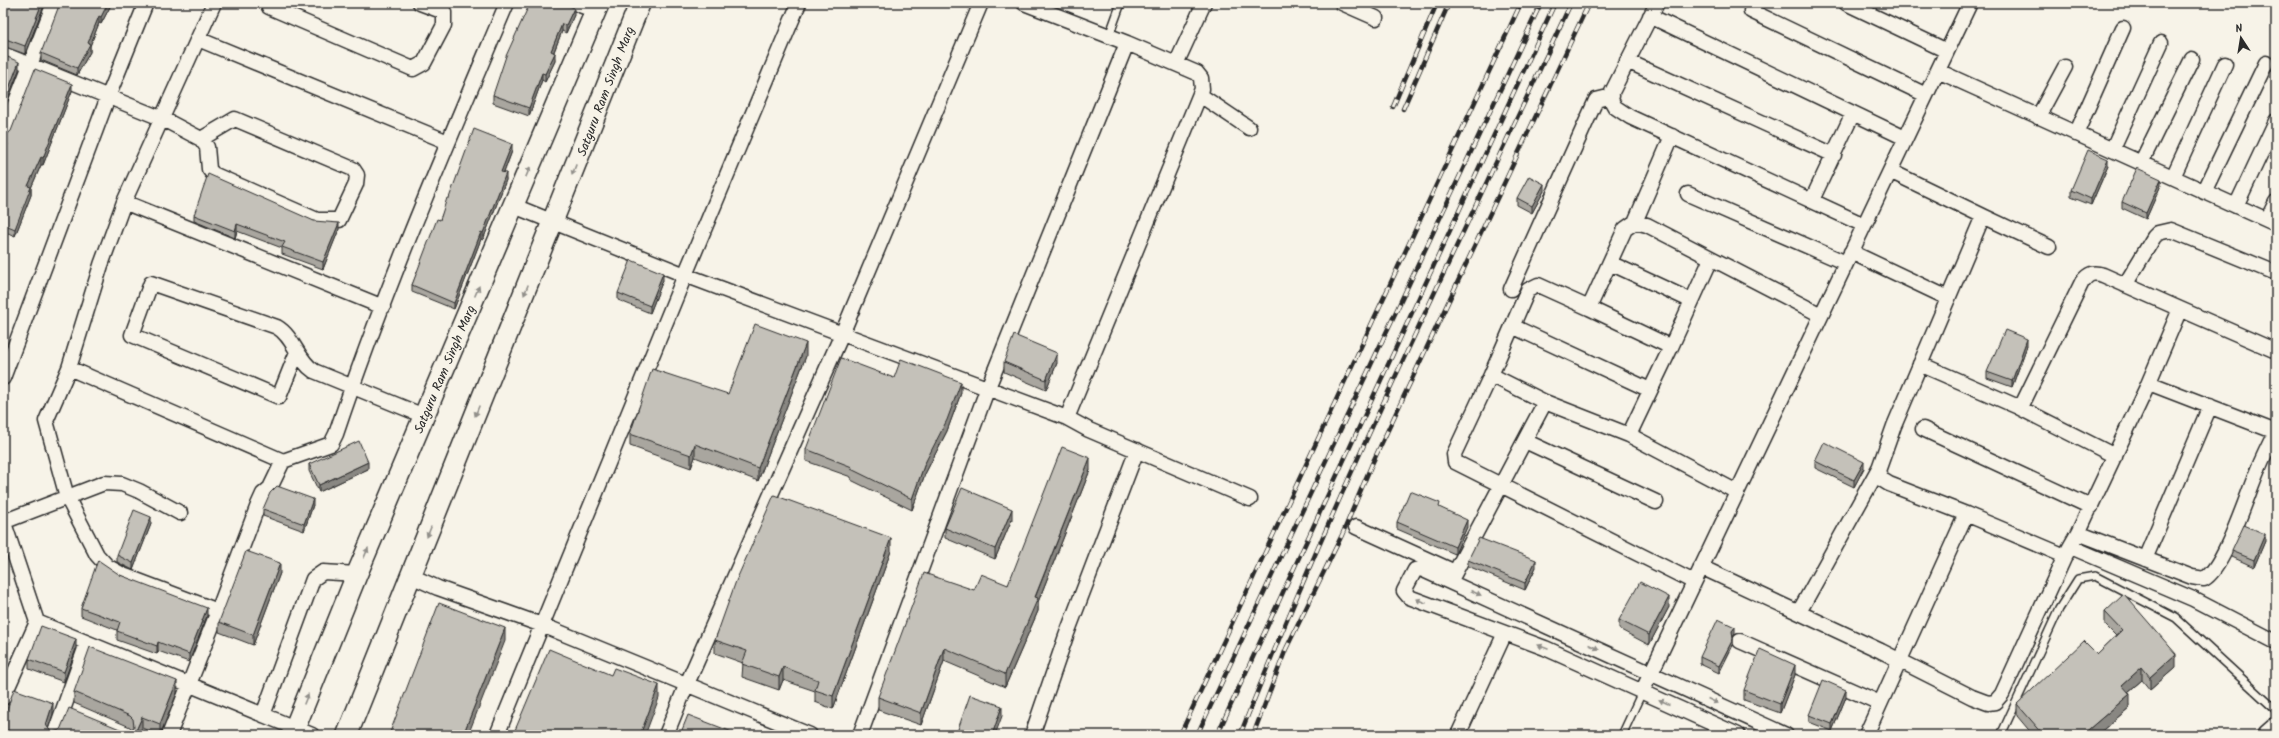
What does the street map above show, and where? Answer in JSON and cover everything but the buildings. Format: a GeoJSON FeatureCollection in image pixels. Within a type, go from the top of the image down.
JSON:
{"type":"FeatureCollection","features":[{"type":"Feature","properties":{"kind":"main road","name":"Satguru Ram Singh Marg"},"geometry":{"type":"LineString","coordinates":[[347,735],[640,3]]}},
{"type":"Feature","properties":{"kind":"main road","name":"Satguru Ram Singh Marg"},"geometry":{"type":"LineString","coordinates":[[299,733],[357,574],[598,7]]}},
{"type":"Feature","properties":{"kind":"main road"},"geometry":{"type":"LineString","coordinates":[[2268,735],[2276,728]]}},
{"type":"Feature","properties":{"kind":"street"},"geometry":{"type":"LineString","coordinates":[[3,135],[54,3]]}},
{"type":"Feature","properties":{"kind":"street"},"geometry":{"type":"LineString","coordinates":[[3,378],[108,97],[146,3]]}},
{"type":"Feature","properties":{"kind":"street"},"geometry":{"type":"LineString","coordinates":[[214,3],[124,202],[101,265],[70,368],[46,421],[67,497],[88,542],[97,555],[107,566],[123,575],[218,611]]}},
{"type":"Feature","properties":{"kind":"street"},"geometry":{"type":"LineString","coordinates":[[271,3],[269,7],[413,68],[424,63],[444,25],[444,12],[420,3]]}},
{"type":"Feature","properties":{"kind":"street"},"geometry":{"type":"LineString","coordinates":[[70,368],[283,461],[330,444],[336,434],[382,307],[448,142],[507,3]]}},
{"type":"Feature","properties":{"kind":"street"},"geometry":{"type":"LineString","coordinates":[[574,3],[598,7]]}},
{"type":"Feature","properties":{"kind":"street"},"geometry":{"type":"LineString","coordinates":[[497,735],[685,275],[799,3]]}},
{"type":"Feature","properties":{"kind":"street"},"geometry":{"type":"LineString","coordinates":[[666,735],[686,686],[842,334],[981,3]]}},
{"type":"Feature","properties":{"kind":"street"},"geometry":{"type":"LineString","coordinates":[[1024,3],[1128,43],[1197,73],[1201,78],[1202,84],[1200,95],[1067,418]]}},
{"type":"Feature","properties":{"kind":"street"},"geometry":{"type":"LineString","coordinates":[[1176,64],[1204,3]]}},
{"type":"Feature","properties":{"kind":"street"},"geometry":{"type":"LineString","coordinates":[[1342,3],[1376,18]]}},
{"type":"Feature","properties":{"kind":"street"},"geometry":{"type":"LineString","coordinates":[[1657,3],[1627,61],[1612,96],[1611,100],[1615,107],[1672,136],[1864,225]]}},
{"type":"Feature","properties":{"kind":"street"},"geometry":{"type":"LineString","coordinates":[[1846,3],[1947,51]]}},
{"type":"Feature","properties":{"kind":"street"},"geometry":{"type":"LineString","coordinates":[[1642,692],[1970,3]]}},
{"type":"Feature","properties":{"kind":"street"},"geometry":{"type":"LineString","coordinates":[[1751,11],[1926,95]]}},
{"type":"Feature","properties":{"kind":"street"},"geometry":{"type":"LineString","coordinates":[[1650,16],[1905,138]]}},
{"type":"Feature","properties":{"kind":"street"},"geometry":{"type":"LineString","coordinates":[[2076,134],[2123,28]]}},
{"type":"Feature","properties":{"kind":"street"},"geometry":{"type":"LineString","coordinates":[[198,39],[448,142]]}},
{"type":"Feature","properties":{"kind":"street"},"geometry":{"type":"LineString","coordinates":[[860,735],[987,390],[1128,43]]}},
{"type":"Feature","properties":{"kind":"street"},"geometry":{"type":"LineString","coordinates":[[2112,150],[2161,43]]}},
{"type":"Feature","properties":{"kind":"street"},"geometry":{"type":"LineString","coordinates":[[3,54],[162,119],[201,139],[207,147],[209,169],[213,174],[317,220],[339,220],[356,184],[357,175],[353,169],[235,119],[201,139]]}},
{"type":"Feature","properties":{"kind":"street"},"geometry":{"type":"LineString","coordinates":[[2142,163],[2192,59]]}},
{"type":"Feature","properties":{"kind":"street"},"geometry":{"type":"LineString","coordinates":[[1627,61],[1834,155]]}},
{"type":"Feature","properties":{"kind":"street"},"geometry":{"type":"LineString","coordinates":[[2204,192],[2266,63]]}},
{"type":"Feature","properties":{"kind":"street"},"geometry":{"type":"LineString","coordinates":[[2173,177],[2225,64]]}},
{"type":"Feature","properties":{"kind":"street"},"geometry":{"type":"LineString","coordinates":[[2038,117],[2065,66]]}},
{"type":"Feature","properties":{"kind":"street"},"geometry":{"type":"LineString","coordinates":[[1938,71],[2272,222],[2276,202]]}},
{"type":"Feature","properties":{"kind":"street"},"geometry":{"type":"LineString","coordinates":[[1200,95],[1249,128]]}},
{"type":"Feature","properties":{"kind":"street"},"geometry":{"type":"LineString","coordinates":[[1511,289],[1596,100],[1612,96]]}},
{"type":"Feature","properties":{"kind":"street"},"geometry":{"type":"LineString","coordinates":[[1812,200],[1853,113]]}},
{"type":"Feature","properties":{"kind":"street"},"geometry":{"type":"LineString","coordinates":[[2236,206],[2276,121]]}},
{"type":"Feature","properties":{"kind":"street"},"geometry":{"type":"LineString","coordinates":[[1589,308],[1625,229],[1635,222],[1672,136]]}},
{"type":"Feature","properties":{"kind":"street"},"geometry":{"type":"LineString","coordinates":[[1890,171],[2049,247]]}},
{"type":"Feature","properties":{"kind":"street"},"geometry":{"type":"LineString","coordinates":[[1688,194],[1948,298]]}},
{"type":"Feature","properties":{"kind":"street"},"geometry":{"type":"LineString","coordinates":[[124,202],[382,307]]}},
{"type":"Feature","properties":{"kind":"street"},"geometry":{"type":"LineString","coordinates":[[514,206],[685,275],[987,390],[1067,418],[1250,499]]}},
{"type":"Feature","properties":{"kind":"street"},"geometry":{"type":"LineString","coordinates":[[1799,612],[1879,468],[1920,364],[1983,216]]}},
{"type":"Feature","properties":{"kind":"street"},"geometry":{"type":"LineString","coordinates":[[1635,222],[1647,225],[1821,315]]}},
{"type":"Feature","properties":{"kind":"street"},"geometry":{"type":"LineString","coordinates":[[2125,285],[2154,237],[2158,233],[2171,230],[2276,273]]}},
{"type":"Feature","properties":{"kind":"street"},"geometry":{"type":"LineString","coordinates":[[1629,435],[1711,259]]}},
{"type":"Feature","properties":{"kind":"street"},"geometry":{"type":"LineString","coordinates":[[1610,263],[1692,301]]}},
{"type":"Feature","properties":{"kind":"street"},"geometry":{"type":"LineString","coordinates":[[2016,406],[2023,403],[2085,278],[2094,272],[2276,351]]}},
{"type":"Feature","properties":{"kind":"street"},"geometry":{"type":"LineString","coordinates":[[297,352],[279,397],[132,335],[151,282],[277,327],[286,334],[304,363],[314,371],[352,388],[424,416]]}},
{"type":"Feature","properties":{"kind":"street"},"geometry":{"type":"LineString","coordinates":[[1671,347],[1549,289],[1538,285],[1532,286],[1528,290],[1453,458],[1455,462],[1462,466],[1694,582]]}},
{"type":"Feature","properties":{"kind":"street"},"geometry":{"type":"LineString","coordinates":[[1701,567],[1900,660],[1972,697],[1988,703],[1995,702],[2002,694],[2068,552],[2091,507],[2149,383],[2180,309]]}},
{"type":"Feature","properties":{"kind":"street"},"geometry":{"type":"LineString","coordinates":[[1512,326],[1650,390]]}},
{"type":"Feature","properties":{"kind":"street"},"geometry":{"type":"LineString","coordinates":[[1920,364],[2016,406],[2115,456]]}},
{"type":"Feature","properties":{"kind":"street"},"geometry":{"type":"LineString","coordinates":[[1491,375],[1545,402],[1629,435],[1737,492]]}},
{"type":"Feature","properties":{"kind":"street"},"geometry":{"type":"LineString","coordinates":[[2078,533],[2198,579],[2209,577],[2230,541],[2259,467],[2276,432],[2149,383]]}},
{"type":"Feature","properties":{"kind":"street"},"geometry":{"type":"LineString","coordinates":[[1453,577],[1545,402]]}},
{"type":"Feature","properties":{"kind":"street"},"geometry":{"type":"LineString","coordinates":[[2145,559],[2210,406]]}},
{"type":"Feature","properties":{"kind":"street"},"geometry":{"type":"LineString","coordinates":[[1923,429],[2091,507]]}},
{"type":"Feature","properties":{"kind":"street"},"geometry":{"type":"LineString","coordinates":[[1525,441],[1656,502]]}},
{"type":"Feature","properties":{"kind":"street"},"geometry":{"type":"LineString","coordinates":[[1032,735],[1066,636],[1137,450]]}},
{"type":"Feature","properties":{"kind":"street"},"geometry":{"type":"LineString","coordinates":[[169,735],[258,505],[263,494],[270,488],[283,461]]}},
{"type":"Feature","properties":{"kind":"street"},"geometry":{"type":"LineString","coordinates":[[1879,468],[1881,479],[1889,484],[2193,599],[2276,642]]}},
{"type":"Feature","properties":{"kind":"street"},"geometry":{"type":"LineString","coordinates":[[3,698],[37,622],[3,522],[104,483],[122,484],[180,512]]}},
{"type":"Feature","properties":{"kind":"street"},"geometry":{"type":"LineString","coordinates":[[1866,735],[1966,514]]}},
{"type":"Feature","properties":{"kind":"street"},"geometry":{"type":"LineString","coordinates":[[1356,527],[1453,577],[1651,673],[1786,735]]}},
{"type":"Feature","properties":{"kind":"street"},"geometry":{"type":"LineString","coordinates":[[1453,577],[1417,568],[1404,591],[1409,596],[1546,648],[1738,735]]}},
{"type":"Feature","properties":{"kind":"street"},"geometry":{"type":"LineString","coordinates":[[263,715],[313,579],[323,572],[357,574]]}},
{"type":"Feature","properties":{"kind":"street"},"geometry":{"type":"LineString","coordinates":[[411,576],[438,588],[542,625],[686,686],[810,735]]}},
{"type":"Feature","properties":{"kind":"street"},"geometry":{"type":"LineString","coordinates":[[37,622],[188,686],[263,715],[299,733]]}},
{"type":"Feature","properties":{"kind":"street"},"geometry":{"type":"LineString","coordinates":[[1458,735],[1505,633]]}},
{"type":"Feature","properties":{"kind":"street"},"geometry":{"type":"LineString","coordinates":[[1740,641],[1880,703]]}},
{"type":"Feature","properties":{"kind":"street"},"geometry":{"type":"LineString","coordinates":[[54,735],[87,643]]}},
{"type":"Feature","properties":{"kind":"street"},"geometry":{"type":"LineString","coordinates":[[64,708],[78,714]]}},
{"type":"Feature","properties":{"kind":"lane"},"geometry":{"type":"LineString","coordinates":[[1109,36],[1121,3]]}},
{"type":"Feature","properties":{"kind":"lane"},"geometry":{"type":"LineString","coordinates":[[2001,735],[2059,609],[2078,579],[2096,576],[2176,618],[2276,710]]}},
{"type":"Feature","properties":{"kind":"lane"},"geometry":{"type":"LineString","coordinates":[[1622,735],[1642,692]]}},
{"type":"Feature","properties":{"kind":"railway"},"geometry":{"type":"LineString","coordinates":[[1393,107],[1437,3]]}},
{"type":"Feature","properties":{"kind":"railway"},"geometry":{"type":"LineString","coordinates":[[1403,109],[1449,3]]}},
{"type":"Feature","properties":{"kind":"railway"},"geometry":{"type":"LineString","coordinates":[[1180,735],[1521,3]]}},
{"type":"Feature","properties":{"kind":"railway"},"geometry":{"type":"LineString","coordinates":[[1197,735],[1541,3]]}},
{"type":"Feature","properties":{"kind":"railway"},"geometry":{"type":"LineString","coordinates":[[1217,735],[1555,3]]}},
{"type":"Feature","properties":{"kind":"railway"},"geometry":{"type":"LineString","coordinates":[[1240,735],[1317,550],[1358,458],[1571,3]]}},
{"type":"Feature","properties":{"kind":"railway"},"geometry":{"type":"LineString","coordinates":[[1253,735],[1286,649],[1342,535],[1371,466],[1589,3]]}}]}
